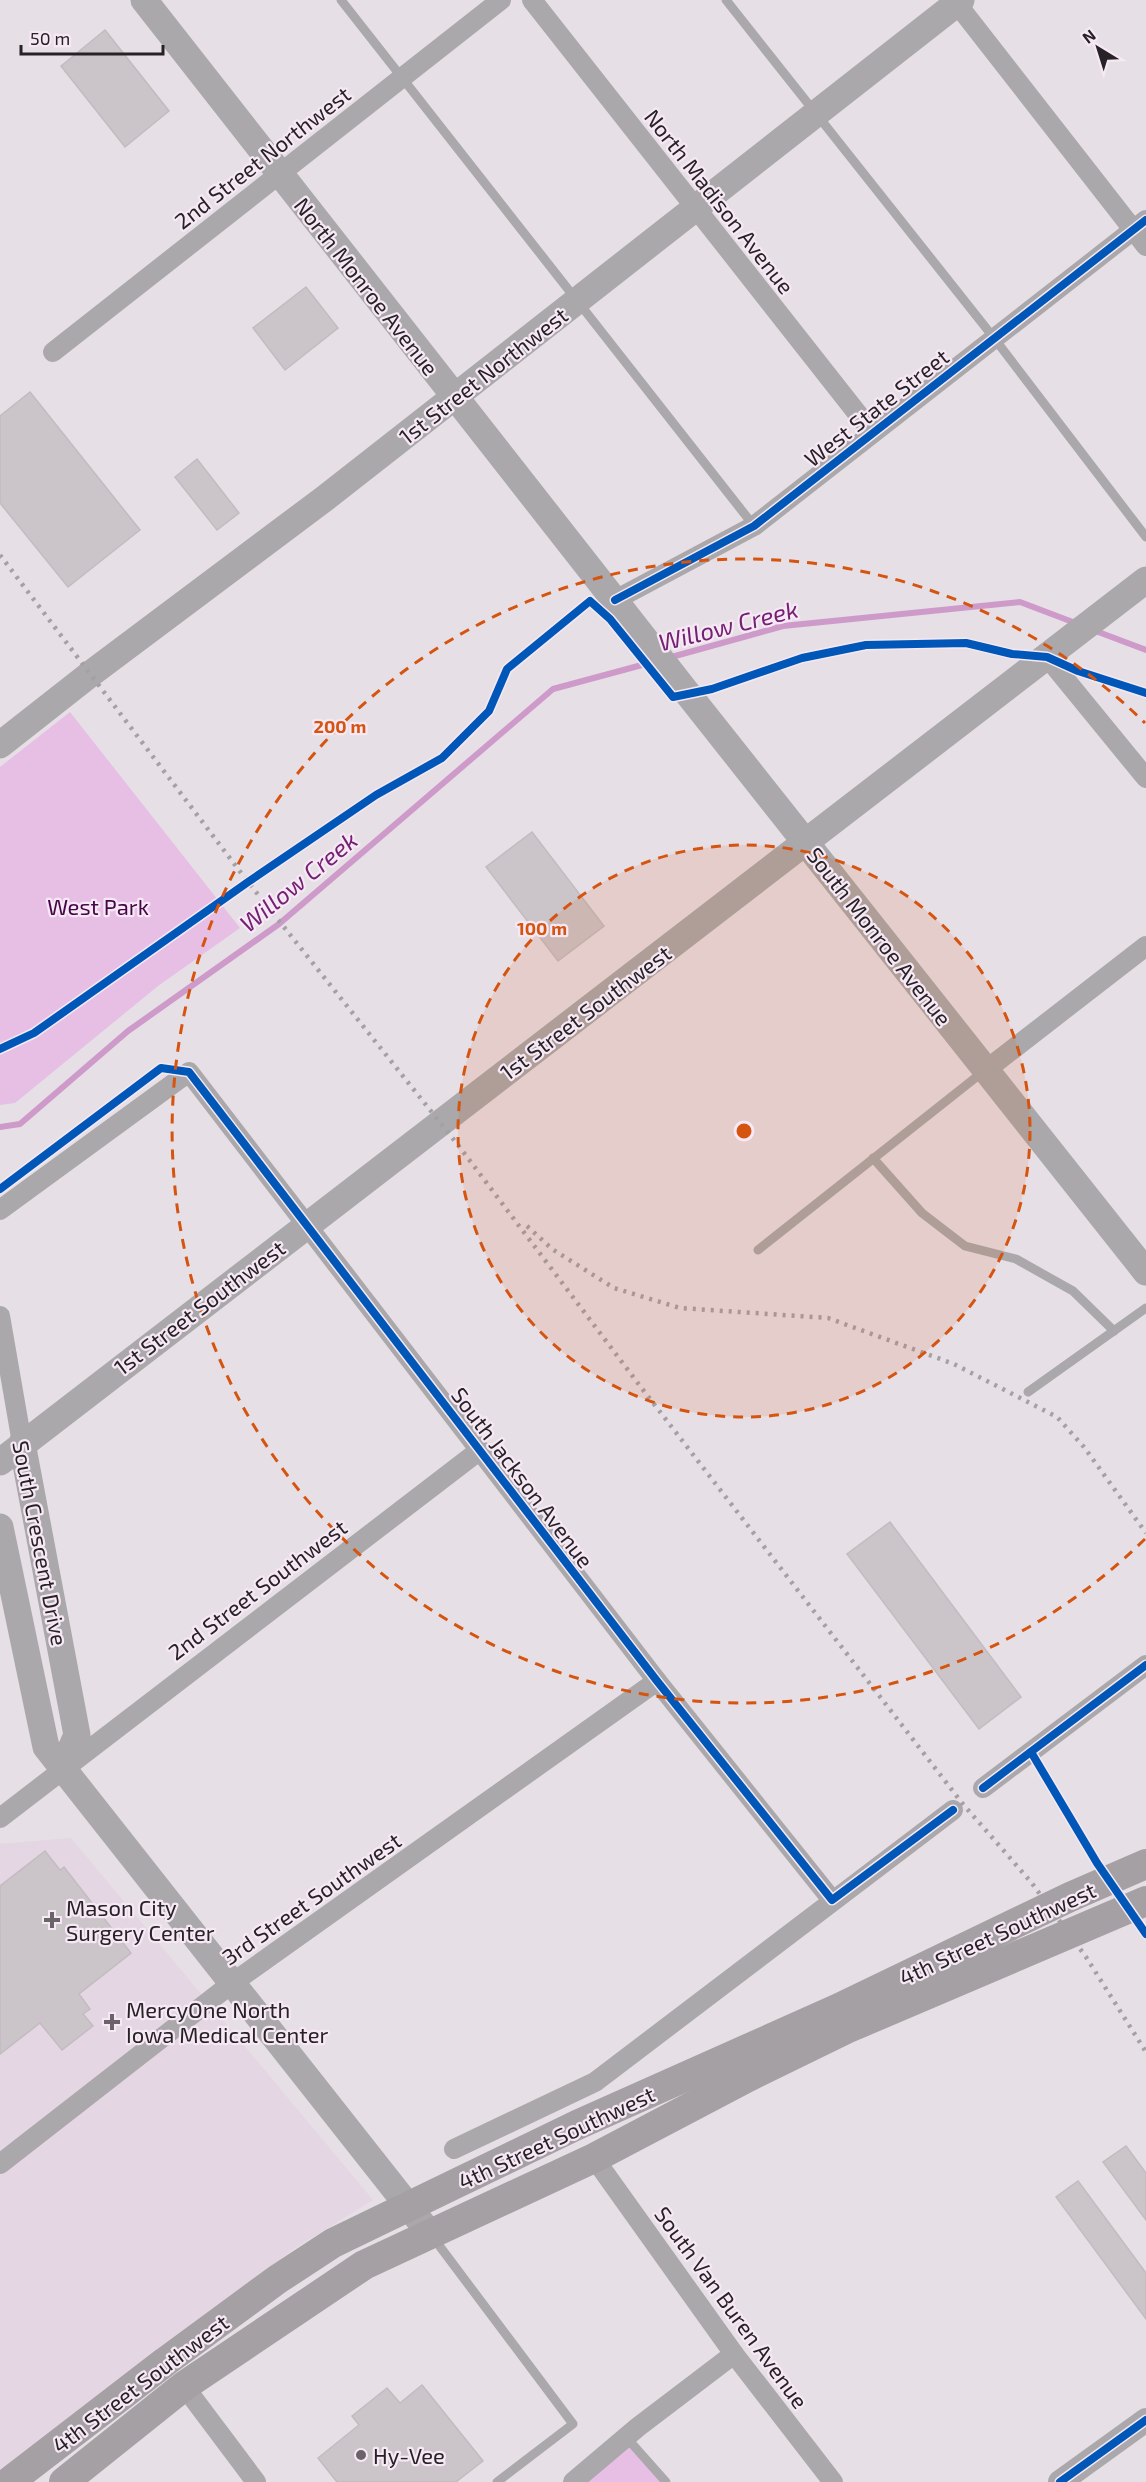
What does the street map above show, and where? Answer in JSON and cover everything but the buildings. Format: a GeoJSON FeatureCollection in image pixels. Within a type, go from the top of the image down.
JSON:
{"type":"FeatureCollection","features":[{"type":"Feature","properties":{"kind":"main road","name":"North Monroe Avenue"},"geometry":{"type":"LineString","coordinates":[[144,0],[454,398],[620,606]]}},
{"type":"Feature","properties":{"kind":"main road","name":"1st Street Northwest"},"geometry":{"type":"LineString","coordinates":[[0,745],[454,398],[957,1]]}},
{"type":"Feature","properties":{"kind":"main road","name":"1st Street Southwest"},"geometry":{"type":"LineString","coordinates":[[0,1462],[1146,580]]}},
{"type":"Feature","properties":{"kind":"main road","name":"South Monroe Avenue"},"geometry":{"type":"LineString","coordinates":[[620,606],[1146,1272]]}},
{"type":"Feature","properties":{"kind":"main road","name":"South Crescent Drive"},"geometry":{"type":"LineString","coordinates":[[22,1443],[76,1735],[63,1767]]}},
{"type":"Feature","properties":{"kind":"main road","name":"South Crescent Drive"},"geometry":{"type":"LineString","coordinates":[[0,1527],[46,1748],[430,2235]]}},
{"type":"Feature","properties":{"kind":"main road","name":"4th Street Southwest"},"geometry":{"type":"LineString","coordinates":[[9,2482],[278,2279],[333,2243],[577,2125],[837,2009],[1070,1897],[1146,1864]]}},
{"type":"Feature","properties":{"kind":"main road","name":"4th Street Southwest"},"geometry":{"type":"LineString","coordinates":[[64,2482],[184,2386],[329,2286],[364,2265],[594,2158],[748,2077],[846,2029],[1146,1901]]}},
{"type":"Feature","properties":{"kind":"street","name":"2nd Street Northwest"},"geometry":{"type":"LineString","coordinates":[[53,352],[501,0]]}},
{"type":"Feature","properties":{"kind":"street","name":"North Madison Avenue"},"geometry":{"type":"LineString","coordinates":[[532,0],[872,432]]}},
{"type":"Feature","properties":{"kind":"street"},"geometry":{"type":"LineString","coordinates":[[957,1],[1140,225],[1146,246]]}},
{"type":"Feature","properties":{"kind":"street","name":"West State Street"},"geometry":{"type":"LineString","coordinates":[[620,606],[754,526],[1140,225]]}},
{"type":"Feature","properties":{"kind":"street"},"geometry":{"type":"LineString","coordinates":[[1050,654],[1146,778]]}},
{"type":"Feature","properties":{"kind":"street"},"geometry":{"type":"LineString","coordinates":[[986,1070],[1146,946]]}},
{"type":"Feature","properties":{"kind":"street","name":"South Jackson Avenue"},"geometry":{"type":"LineString","coordinates":[[2,1211],[189,1072],[657,1681],[832,1900]]}},
{"type":"Feature","properties":{"kind":"street","name":"South Crescent Drive"},"geometry":{"type":"LineString","coordinates":[[0,1316],[22,1443]]}},
{"type":"Feature","properties":{"kind":"street","name":"2nd Street Southwest"},"geometry":{"type":"LineString","coordinates":[[0,1818],[63,1767],[480,1450]]}},
{"type":"Feature","properties":{"kind":"street"},"geometry":{"type":"LineString","coordinates":[[983,1788],[1146,1665]]}},
{"type":"Feature","properties":{"kind":"street","name":"3rd Street Southwest"},"geometry":{"type":"LineString","coordinates":[[0,2164],[231,1984],[657,1681]]}},
{"type":"Feature","properties":{"kind":"street","name":"4th Street Southwest"},"geometry":{"type":"LineString","coordinates":[[454,2149],[595,2082],[832,1900],[954,1810]]}},
{"type":"Feature","properties":{"kind":"street","name":"South Van Buren Avenue"},"geometry":{"type":"LineString","coordinates":[[594,2158],[734,2354],[834,2482]]}},
{"type":"Feature","properties":{"kind":"street"},"geometry":{"type":"LineString","coordinates":[[573,2482],[626,2437],[734,2354]]}},
{"type":"Feature","properties":{"kind":"street"},"geometry":{"type":"LineString","coordinates":[[184,2386],[256,2482]]}},
{"type":"Feature","properties":{"kind":"street"},"geometry":{"type":"LineString","coordinates":[[1060,2482],[1146,2420]]}},
{"type":"Feature","properties":{"kind":"lane"},"geometry":{"type":"LineString","coordinates":[[341,0],[754,526]]}},
{"type":"Feature","properties":{"kind":"lane"},"geometry":{"type":"LineString","coordinates":[[726,0],[994,338],[1146,537]]}},
{"type":"Feature","properties":{"kind":"lane"},"geometry":{"type":"LineString","coordinates":[[758,1250],[986,1070]]}},
{"type":"Feature","properties":{"kind":"lane"},"geometry":{"type":"LineString","coordinates":[[873,1158],[922,1214],[965,1246],[1016,1259],[1073,1291],[1114,1331]]}},
{"type":"Feature","properties":{"kind":"lane"},"geometry":{"type":"LineString","coordinates":[[1028,1392],[1146,1308]]}},
{"type":"Feature","properties":{"kind":"lane"},"geometry":{"type":"LineString","coordinates":[[430,2235],[573,2424],[497,2482]]}},
{"type":"Feature","properties":{"kind":"lane"},"geometry":{"type":"LineString","coordinates":[[626,2437],[666,2482]]}},
{"type":"Feature","properties":{"kind":"shaded area","name":"MercyOne North Iowa Medical Center"},"geometry":{"type":"Polygon","coordinates":[[[71,1838],[373,2200],[292,2250],[0,2474],[0,1844],[71,1838]]]}},
{"type":"Feature","properties":{"kind":"green space","name":"West Park"},"geometry":{"type":"Polygon","coordinates":[[[70,712],[240,928],[158,986],[15,1103],[0,1105],[0,767],[70,712]]]}},
{"type":"Feature","properties":{"kind":"green space"},"geometry":{"type":"Polygon","coordinates":[[[626,2437],[666,2482],[573,2482],[626,2437]]]}},
{"type":"Feature","properties":{"kind":"waterway","name":"Willow Creek"},"geometry":{"type":"LineString","coordinates":[[668,658],[783,626],[1020,602],[1078,624]]}},
{"type":"Feature","properties":{"kind":"waterway","name":"Willow Creek"},"geometry":{"type":"LineString","coordinates":[[1093,630],[1146,650]]}},
{"type":"Feature","properties":{"kind":"waterway","name":"Willow Creek"},"geometry":{"type":"LineString","coordinates":[[0,1127],[20,1124],[128,1031],[279,924],[553,689],[653,662]]}},
{"type":"Feature","properties":{"kind":"railway"},"geometry":{"type":"LineString","coordinates":[[0,555],[248,882],[458,1145],[637,1382],[962,1803],[1031,1882],[1086,1957],[1146,2052]]}},
{"type":"Feature","properties":{"kind":"railway"},"geometry":{"type":"LineString","coordinates":[[527,1226],[552,1249],[614,1288],[680,1308],[828,1318],[954,1364],[1057,1417],[1084,1447],[1146,1533]]}},
{"type":"Feature","properties":{"kind":"cycle path"},"geometry":{"type":"LineString","coordinates":[[615,600],[754,526],[1146,220]]}},
{"type":"Feature","properties":{"kind":"cycle path"},"geometry":{"type":"LineString","coordinates":[[0,1049],[34,1033],[376,795],[442,758],[489,711],[507,669],[590,601],[610,619],[673,697],[712,689],[802,658],[866,645],[966,643],[1012,654],[1047,657],[1078,671],[1146,693]]}},
{"type":"Feature","properties":{"kind":"cycle path"},"geometry":{"type":"LineString","coordinates":[[0,1189],[161,1068],[189,1072],[657,1681],[832,1900],[953,1810]]}},
{"type":"Feature","properties":{"kind":"cycle path"},"geometry":{"type":"LineString","coordinates":[[983,1788],[1146,1665]]}},
{"type":"Feature","properties":{"kind":"cycle path"},"geometry":{"type":"LineString","coordinates":[[1031,1752],[1097,1863],[1146,1934]]}},
{"type":"Feature","properties":{"kind":"cycle path"},"geometry":{"type":"LineString","coordinates":[[1060,2482],[1146,2420]]}},
{"type":"Feature","properties":{"kind":"place","name":"Mason City Surgery Center"},"geometry":{"type":"Point","coordinates":[52,1920]}},
{"type":"Feature","properties":{"kind":"place","name":"MercyOne North Iowa Medical Center"},"geometry":{"type":"Point","coordinates":[112,2022]}},
{"type":"Feature","properties":{"kind":"place","name":"Hy-Vee"},"geometry":{"type":"Point","coordinates":[361,2455]}}]}
